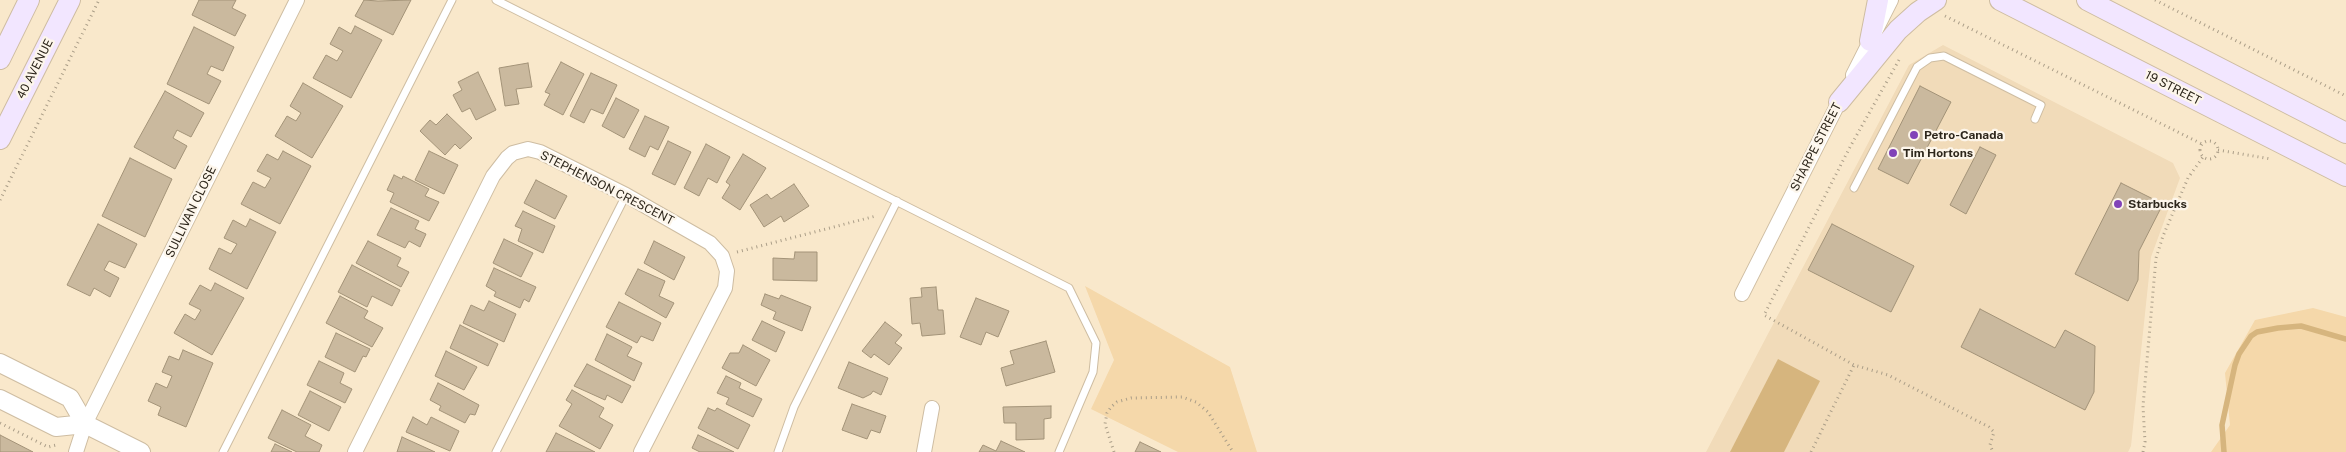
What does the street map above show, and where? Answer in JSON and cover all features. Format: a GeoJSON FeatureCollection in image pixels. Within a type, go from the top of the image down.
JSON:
{"type":"FeatureCollection","features":[{"type":"Feature","properties":{"kind":"main road"},"geometry":{"type":"LineString","coordinates":[[0,59],[29,0]]}},
{"type":"Feature","properties":{"kind":"main road","name":"40 AVENUE"},"geometry":{"type":"LineString","coordinates":[[0,139],[70,0]]}},
{"type":"Feature","properties":{"kind":"main road"},"geometry":{"type":"LineString","coordinates":[[1870,41],[1878,0]]}},
{"type":"Feature","properties":{"kind":"main road"},"geometry":{"type":"LineString","coordinates":[[1839,102],[1898,30],[1918,12],[1936,0]]}},
{"type":"Feature","properties":{"kind":"main road","name":"19 STREET"},"geometry":{"type":"LineString","coordinates":[[2000,0],[2346,176]]}},
{"type":"Feature","properties":{"kind":"main road"},"geometry":{"type":"LineString","coordinates":[[2087,0],[2346,134]]}},
{"type":"Feature","properties":{"kind":"street","name":"SULLIVAN CLOSE"},"geometry":{"type":"LineString","coordinates":[[76,452],[86,424],[297,0]]}},
{"type":"Feature","properties":{"kind":"street","name":"SHARPE STREET"},"geometry":{"type":"LineString","coordinates":[[1742,294],[1891,0]]}},
{"type":"Feature","properties":{"kind":"street","name":"STEPHENSON CRESCENT"},"geometry":{"type":"LineString","coordinates":[[355,452],[493,176],[513,153],[528,149],[540,152],[626,195],[710,243],[722,256]]}},
{"type":"Feature","properties":{"kind":"street"},"geometry":{"type":"LineString","coordinates":[[640,452],[726,288],[727,272],[722,256]]}},
{"type":"Feature","properties":{"kind":"street"},"geometry":{"type":"LineString","coordinates":[[0,363],[70,398],[86,424],[141,452]]}},
{"type":"Feature","properties":{"kind":"street"},"geometry":{"type":"LineString","coordinates":[[0,399],[56,427],[86,424]]}},
{"type":"Feature","properties":{"kind":"street"},"geometry":{"type":"LineString","coordinates":[[924,452],[932,408]]}},
{"type":"Feature","properties":{"kind":"lane"},"geometry":{"type":"LineString","coordinates":[[223,452],[452,0]]}},
{"type":"Feature","properties":{"kind":"lane"},"geometry":{"type":"LineString","coordinates":[[496,0],[1069,288],[1096,343],[1093,372],[1059,452]]}},
{"type":"Feature","properties":{"kind":"lane"},"geometry":{"type":"LineString","coordinates":[[1854,188],[1917,67],[1930,58],[1944,56],[2042,105],[2034,119]]}},
{"type":"Feature","properties":{"kind":"lane"},"geometry":{"type":"LineString","coordinates":[[496,452],[626,195]]}},
{"type":"Feature","properties":{"kind":"lane"},"geometry":{"type":"LineString","coordinates":[[778,452],[794,407],[897,201]]}},
{"type":"Feature","properties":{"kind":"path"},"geometry":{"type":"LineString","coordinates":[[0,200],[99,0]]}},
{"type":"Feature","properties":{"kind":"path"},"geometry":{"type":"LineString","coordinates":[[2156,0],[2346,96]]}},
{"type":"Feature","properties":{"kind":"path"},"geometry":{"type":"LineString","coordinates":[[1937,21],[1944,16],[1954,19],[2202,144],[2212,141],[2218,150],[2280,162]]}},
{"type":"Feature","properties":{"kind":"path"},"geometry":{"type":"LineString","coordinates":[[1903,55],[1850,147],[1764,315],[1854,365],[1888,375],[1989,427],[1994,432],[1990,445],[1993,452]]}},
{"type":"Feature","properties":{"kind":"path"},"geometry":{"type":"LineString","coordinates":[[2202,144],[2199,149],[2203,157],[2208,159],[2214,157],[2218,150]]}},
{"type":"Feature","properties":{"kind":"path"},"geometry":{"type":"LineString","coordinates":[[2142,452],[2145,442],[2143,406],[2156,258],[2163,236],[2188,178],[2203,157]]}},
{"type":"Feature","properties":{"kind":"path"},"geometry":{"type":"LineString","coordinates":[[722,256],[891,212]]}},
{"type":"Feature","properties":{"kind":"path"},"geometry":{"type":"LineString","coordinates":[[1811,452],[1854,365]]}},
{"type":"Feature","properties":{"kind":"path"},"geometry":{"type":"LineString","coordinates":[[1114,452],[1105,424],[1107,412],[1117,402],[1131,398],[1182,396],[1196,402],[1208,412],[1233,452]]}},
{"type":"Feature","properties":{"kind":"path"},"geometry":{"type":"LineString","coordinates":[[0,423],[48,447],[56,445]]}},
{"type":"Feature","properties":{"kind":"shaded area"},"geometry":{"type":"Polygon","coordinates":[[[1943,45],[2173,163],[2180,178],[2151,257],[2131,446],[2128,452],[1706,452],[1909,65],[1943,45]]]}},
{"type":"Feature","properties":{"kind":"shaded area"},"geometry":{"type":"Polygon","coordinates":[[[1085,286],[1230,367],[1257,452],[1178,452],[1091,409],[1114,360],[1085,286]]]}},
{"type":"Feature","properties":{"kind":"shaded area"},"geometry":{"type":"Polygon","coordinates":[[[2313,308],[2346,317],[2346,452],[2211,452],[2230,425],[2225,373],[2255,320],[2313,308]]]}},
{"type":"Feature","properties":{"kind":"shaded area"},"geometry":{"type":"Polygon","coordinates":[[[1778,359],[1820,381],[1784,452],[1730,452],[1778,359]]]}},
{"type":"Feature","properties":{"kind":"building"},"geometry":{"type":"Polygon","coordinates":[[[199,0],[236,0],[232,8],[246,15],[235,36],[192,15],[199,0]]]}},
{"type":"Feature","properties":{"kind":"building"},"geometry":{"type":"Polygon","coordinates":[[[364,0],[411,0],[393,35],[355,16],[364,0]]]}},
{"type":"Feature","properties":{"kind":"building"},"geometry":{"type":"Polygon","coordinates":[[[355,26],[382,40],[351,98],[313,78],[326,55],[337,61],[343,51],[330,44],[339,27],[351,34],[355,26]]]}},
{"type":"Feature","properties":{"kind":"building"},"geometry":{"type":"Polygon","coordinates":[[[194,27],[234,47],[223,71],[211,66],[207,74],[221,81],[209,104],[167,84],[194,27]]]}},
{"type":"Feature","properties":{"kind":"building"},"geometry":{"type":"Polygon","coordinates":[[[561,62],[584,74],[563,115],[544,105],[550,94],[545,92],[561,62]]]}},
{"type":"Feature","properties":{"kind":"building"},"geometry":{"type":"Polygon","coordinates":[[[528,63],[532,87],[516,89],[519,104],[505,106],[499,68],[528,63]]]}},
{"type":"Feature","properties":{"kind":"building"},"geometry":{"type":"Polygon","coordinates":[[[478,72],[496,110],[476,120],[470,108],[462,112],[453,95],[462,90],[458,82],[478,72]]]}},
{"type":"Feature","properties":{"kind":"building"},"geometry":{"type":"Polygon","coordinates":[[[591,73],[617,85],[603,114],[591,109],[584,123],[570,116],[591,73]]]}},
{"type":"Feature","properties":{"kind":"building"},"geometry":{"type":"Polygon","coordinates":[[[303,83],[343,106],[312,158],[275,136],[287,116],[296,121],[301,113],[290,106],[303,83]]]}},
{"type":"Feature","properties":{"kind":"building","name":"Petro-Canada"},"geometry":{"type":"Polygon","coordinates":[[[1920,86],[1951,102],[1908,184],[1878,169],[1920,86]]]}},
{"type":"Feature","properties":{"kind":"building"},"geometry":{"type":"Polygon","coordinates":[[[165,91],[204,113],[191,137],[177,130],[173,138],[187,146],[175,169],[134,147],[165,91]]]}},
{"type":"Feature","properties":{"kind":"building"},"geometry":{"type":"Polygon","coordinates":[[[616,98],[639,110],[624,138],[602,126],[616,98]]]}},
{"type":"Feature","properties":{"kind":"building"},"geometry":{"type":"Polygon","coordinates":[[[447,114],[472,138],[460,149],[455,144],[445,155],[420,131],[430,120],[436,125],[447,114]]]}},
{"type":"Feature","properties":{"kind":"building"},"geometry":{"type":"Polygon","coordinates":[[[645,116],[669,127],[658,150],[650,146],[645,157],[629,149],[645,116]]]}},
{"type":"Feature","properties":{"kind":"building"},"geometry":{"type":"Polygon","coordinates":[[[668,141],[691,152],[675,185],[652,174],[668,141]]]}},
{"type":"Feature","properties":{"kind":"building"},"geometry":{"type":"Polygon","coordinates":[[[706,144],[730,157],[717,183],[708,178],[699,196],[684,188],[706,144]]]}},
{"type":"Feature","properties":{"kind":"building"},"geometry":{"type":"Polygon","coordinates":[[[1980,147],[1996,155],[1966,214],[1950,205],[1980,147]]]}},
{"type":"Feature","properties":{"kind":"building"},"geometry":{"type":"Polygon","coordinates":[[[283,151],[311,166],[280,224],[241,204],[253,182],[265,188],[271,178],[257,171],[267,154],[278,160],[283,151]]]}},
{"type":"Feature","properties":{"kind":"building"},"geometry":{"type":"Polygon","coordinates":[[[429,151],[458,165],[444,194],[415,180],[429,151]]]}},
{"type":"Feature","properties":{"kind":"building"},"geometry":{"type":"Polygon","coordinates":[[[743,154],[766,168],[740,210],[722,198],[730,185],[726,182],[743,154]]]}},
{"type":"Feature","properties":{"kind":"building"},"geometry":{"type":"Polygon","coordinates":[[[130,158],[172,179],[145,237],[102,216],[130,158]]]}},
{"type":"Feature","properties":{"kind":"building"},"geometry":{"type":"Polygon","coordinates":[[[394,175],[402,179],[403,176],[429,189],[425,196],[439,202],[429,221],[390,202],[394,193],[387,190],[394,175]]]}},
{"type":"Feature","properties":{"kind":"building"},"geometry":{"type":"Polygon","coordinates":[[[536,180],[567,196],[555,219],[524,203],[536,180]]]}},
{"type":"Feature","properties":{"kind":"building"},"geometry":{"type":"Polygon","coordinates":[[[2121,183],[2163,204],[2139,251],[2138,280],[2128,301],[2075,274],[2121,183]]]}},
{"type":"Feature","properties":{"kind":"building"},"geometry":{"type":"Polygon","coordinates":[[[794,184],[809,206],[784,222],[781,216],[764,227],[750,205],[767,194],[771,199],[794,184]]]}},
{"type":"Feature","properties":{"kind":"building"},"geometry":{"type":"Polygon","coordinates":[[[391,208],[419,221],[415,229],[426,234],[420,247],[409,241],[405,248],[377,235],[391,208]]]}},
{"type":"Feature","properties":{"kind":"building"},"geometry":{"type":"Polygon","coordinates":[[[523,211],[555,226],[543,253],[518,241],[522,229],[515,226],[523,211]]]}},
{"type":"Feature","properties":{"kind":"building"},"geometry":{"type":"Polygon","coordinates":[[[250,219],[276,232],[247,289],[209,269],[219,248],[231,254],[237,244],[224,238],[233,220],[246,227],[250,219]]]}},
{"type":"Feature","properties":{"kind":"building"},"geometry":{"type":"Polygon","coordinates":[[[98,224],[137,244],[125,268],[109,261],[104,270],[119,278],[110,297],[94,288],[90,296],[67,285],[98,224]]]}},
{"type":"Feature","properties":{"kind":"building"},"geometry":{"type":"Polygon","coordinates":[[[1832,224],[1914,266],[1891,312],[1808,270],[1832,224]]]}},
{"type":"Feature","properties":{"kind":"building"},"geometry":{"type":"Polygon","coordinates":[[[504,239],[533,253],[521,277],[493,263],[504,239]]]}},
{"type":"Feature","properties":{"kind":"building"},"geometry":{"type":"Polygon","coordinates":[[[368,241],[401,258],[397,266],[409,272],[401,287],[356,263],[368,241]]]}},
{"type":"Feature","properties":{"kind":"building"},"geometry":{"type":"Polygon","coordinates":[[[654,241],[685,257],[674,280],[644,263],[654,241]]]}},
{"type":"Feature","properties":{"kind":"building"},"geometry":{"type":"Polygon","coordinates":[[[795,252],[817,252],[817,281],[773,280],[773,258],[794,259],[795,252]]]}},
{"type":"Feature","properties":{"kind":"building"},"geometry":{"type":"Polygon","coordinates":[[[352,265],[400,290],[392,306],[372,296],[367,307],[338,292],[352,265]]]}},
{"type":"Feature","properties":{"kind":"building"},"geometry":{"type":"Polygon","coordinates":[[[494,268],[536,287],[529,302],[524,299],[520,308],[494,296],[496,292],[486,286],[494,268]]]}},
{"type":"Feature","properties":{"kind":"building"},"geometry":{"type":"Polygon","coordinates":[[[638,269],[665,281],[659,296],[674,303],[666,318],[625,294],[638,269]]]}},
{"type":"Feature","properties":{"kind":"building"},"geometry":{"type":"Polygon","coordinates":[[[215,283],[244,298],[212,355],[174,333],[185,314],[195,320],[201,310],[189,304],[200,285],[211,291],[215,283]]]}},
{"type":"Feature","properties":{"kind":"building"},"geometry":{"type":"Polygon","coordinates":[[[936,287],[938,310],[943,310],[945,334],[922,336],[920,323],[912,324],[910,298],[922,297],[921,288],[936,287]]]}},
{"type":"Feature","properties":{"kind":"building"},"geometry":{"type":"Polygon","coordinates":[[[765,294],[779,299],[781,295],[811,307],[802,331],[773,319],[776,312],[761,305],[765,294]]]}},
{"type":"Feature","properties":{"kind":"building"},"geometry":{"type":"Polygon","coordinates":[[[340,296],[368,311],[364,318],[383,328],[372,347],[326,323],[340,296]]]}},
{"type":"Feature","properties":{"kind":"building"},"geometry":{"type":"Polygon","coordinates":[[[976,298],[1009,311],[998,337],[986,332],[981,345],[960,337],[976,298]]]}},
{"type":"Feature","properties":{"kind":"building"},"geometry":{"type":"Polygon","coordinates":[[[489,301],[516,314],[504,342],[463,323],[471,305],[484,311],[489,301]]]}},
{"type":"Feature","properties":{"kind":"building"},"geometry":{"type":"Polygon","coordinates":[[[619,302],[661,323],[653,341],[641,336],[637,343],[606,327],[619,302]]]}},
{"type":"Feature","properties":{"kind":"building"},"geometry":{"type":"Polygon","coordinates":[[[1980,309],[2055,348],[2065,330],[2095,346],[2094,392],[2085,410],[1961,347],[1980,309]]]}},
{"type":"Feature","properties":{"kind":"building"},"geometry":{"type":"Polygon","coordinates":[[[762,321],[785,332],[776,352],[752,340],[762,321]]]}},
{"type":"Feature","properties":{"kind":"building"},"geometry":{"type":"Polygon","coordinates":[[[885,322],[902,335],[895,343],[902,348],[889,365],[874,354],[871,358],[862,351],[885,322]]]}},
{"type":"Feature","properties":{"kind":"building"},"geometry":{"type":"Polygon","coordinates":[[[460,325],[498,344],[488,366],[450,348],[460,325]]]}},
{"type":"Feature","properties":{"kind":"building"},"geometry":{"type":"Polygon","coordinates":[[[336,333],[370,349],[366,357],[363,356],[355,372],[325,357],[336,333]]]}},
{"type":"Feature","properties":{"kind":"building"},"geometry":{"type":"Polygon","coordinates":[[[607,334],[632,347],[627,356],[642,363],[634,381],[595,360],[607,334]]]}},
{"type":"Feature","properties":{"kind":"building"},"geometry":{"type":"Polygon","coordinates":[[[1046,341],[1055,372],[1006,386],[1001,368],[1014,364],[1010,351],[1046,341]]]}},
{"type":"Feature","properties":{"kind":"building"},"geometry":{"type":"Polygon","coordinates":[[[743,345],[770,360],[756,386],[722,368],[730,353],[739,353],[743,345]]]}},
{"type":"Feature","properties":{"kind":"building"},"geometry":{"type":"Polygon","coordinates":[[[183,350],[213,363],[186,427],[158,415],[161,407],[148,401],[156,383],[167,388],[172,376],[162,372],[169,356],[179,360],[183,350]]]}},
{"type":"Feature","properties":{"kind":"building"},"geometry":{"type":"Polygon","coordinates":[[[446,351],[477,367],[464,390],[435,376],[446,351]]]}},
{"type":"Feature","properties":{"kind":"building"},"geometry":{"type":"Polygon","coordinates":[[[319,361],[344,373],[340,383],[352,389],[345,403],[307,385],[319,361]]]}},
{"type":"Feature","properties":{"kind":"building"},"geometry":{"type":"Polygon","coordinates":[[[849,362],[888,378],[881,395],[873,391],[863,398],[838,388],[849,362]]]}},
{"type":"Feature","properties":{"kind":"building"},"geometry":{"type":"Polygon","coordinates":[[[587,364],[631,386],[622,403],[607,395],[605,400],[574,386],[587,364]]]}},
{"type":"Feature","properties":{"kind":"building"},"geometry":{"type":"Polygon","coordinates":[[[726,376],[741,383],[739,388],[762,399],[753,417],[726,404],[729,398],[717,393],[726,376]]]}},
{"type":"Feature","properties":{"kind":"building"},"geometry":{"type":"Polygon","coordinates":[[[438,383],[479,405],[475,415],[470,414],[465,423],[439,410],[441,406],[430,400],[438,383]]]}},
{"type":"Feature","properties":{"kind":"building"},"geometry":{"type":"Polygon","coordinates":[[[572,390],[604,408],[599,417],[613,425],[600,449],[559,426],[572,404],[566,400],[572,390]]]}},
{"type":"Feature","properties":{"kind":"building"},"geometry":{"type":"Polygon","coordinates":[[[310,391],[341,407],[329,431],[298,415],[310,391]]]}},
{"type":"Feature","properties":{"kind":"building"},"geometry":{"type":"Polygon","coordinates":[[[852,404],[886,416],[880,433],[871,430],[867,439],[842,430],[852,404]]]}},
{"type":"Feature","properties":{"kind":"building"},"geometry":{"type":"Polygon","coordinates":[[[1051,406],[1051,418],[1044,419],[1044,439],[1016,440],[1016,423],[1004,423],[1003,407],[1051,406]]]}},
{"type":"Feature","properties":{"kind":"building"},"geometry":{"type":"Polygon","coordinates":[[[708,408],[715,411],[717,408],[750,425],[738,449],[698,428],[708,408]]]}},
{"type":"Feature","properties":{"kind":"building"},"geometry":{"type":"Polygon","coordinates":[[[282,410],[311,425],[305,436],[322,445],[319,452],[297,452],[268,438],[282,410]]]}},
{"type":"Feature","properties":{"kind":"building"},"geometry":{"type":"Polygon","coordinates":[[[413,417],[427,425],[431,417],[459,431],[450,451],[406,432],[413,417]]]}},
{"type":"Feature","properties":{"kind":"building"},"geometry":{"type":"Polygon","coordinates":[[[556,433],[595,452],[546,452],[556,433]]]}},
{"type":"Feature","properties":{"kind":"building"},"geometry":{"type":"Polygon","coordinates":[[[0,435],[33,452],[0,452],[0,435]]]}},
{"type":"Feature","properties":{"kind":"building"},"geometry":{"type":"Polygon","coordinates":[[[698,435],[734,452],[700,452],[692,448],[698,435]]]}},
{"type":"Feature","properties":{"kind":"building"},"geometry":{"type":"Polygon","coordinates":[[[402,437],[435,452],[397,452],[402,437]]]}},
{"type":"Feature","properties":{"kind":"building"},"geometry":{"type":"Polygon","coordinates":[[[1001,441],[1025,452],[979,452],[983,445],[996,451],[1001,441]]]}},
{"type":"Feature","properties":{"kind":"building"},"geometry":{"type":"Polygon","coordinates":[[[1140,442],[1161,452],[1135,452],[1140,442]]]}},
{"type":"Feature","properties":{"kind":"building"},"geometry":{"type":"Polygon","coordinates":[[[275,444],[292,452],[271,452],[275,444]]]}},
{"type":"Feature","properties":{"kind":"waterway"},"geometry":{"type":"LineString","coordinates":[[2224,452],[2222,425],[2235,365],[2239,354],[2251,336],[2257,332],[2301,326],[2346,339]]}},
{"type":"Feature","properties":{"kind":"place","name":"Petro-Canada"},"geometry":{"type":"Point","coordinates":[1914,135]}},
{"type":"Feature","properties":{"kind":"place","name":"Tim Hortons"},"geometry":{"type":"Point","coordinates":[1893,153]}},
{"type":"Feature","properties":{"kind":"place","name":"Starbucks"},"geometry":{"type":"Point","coordinates":[2118,204]}}]}
